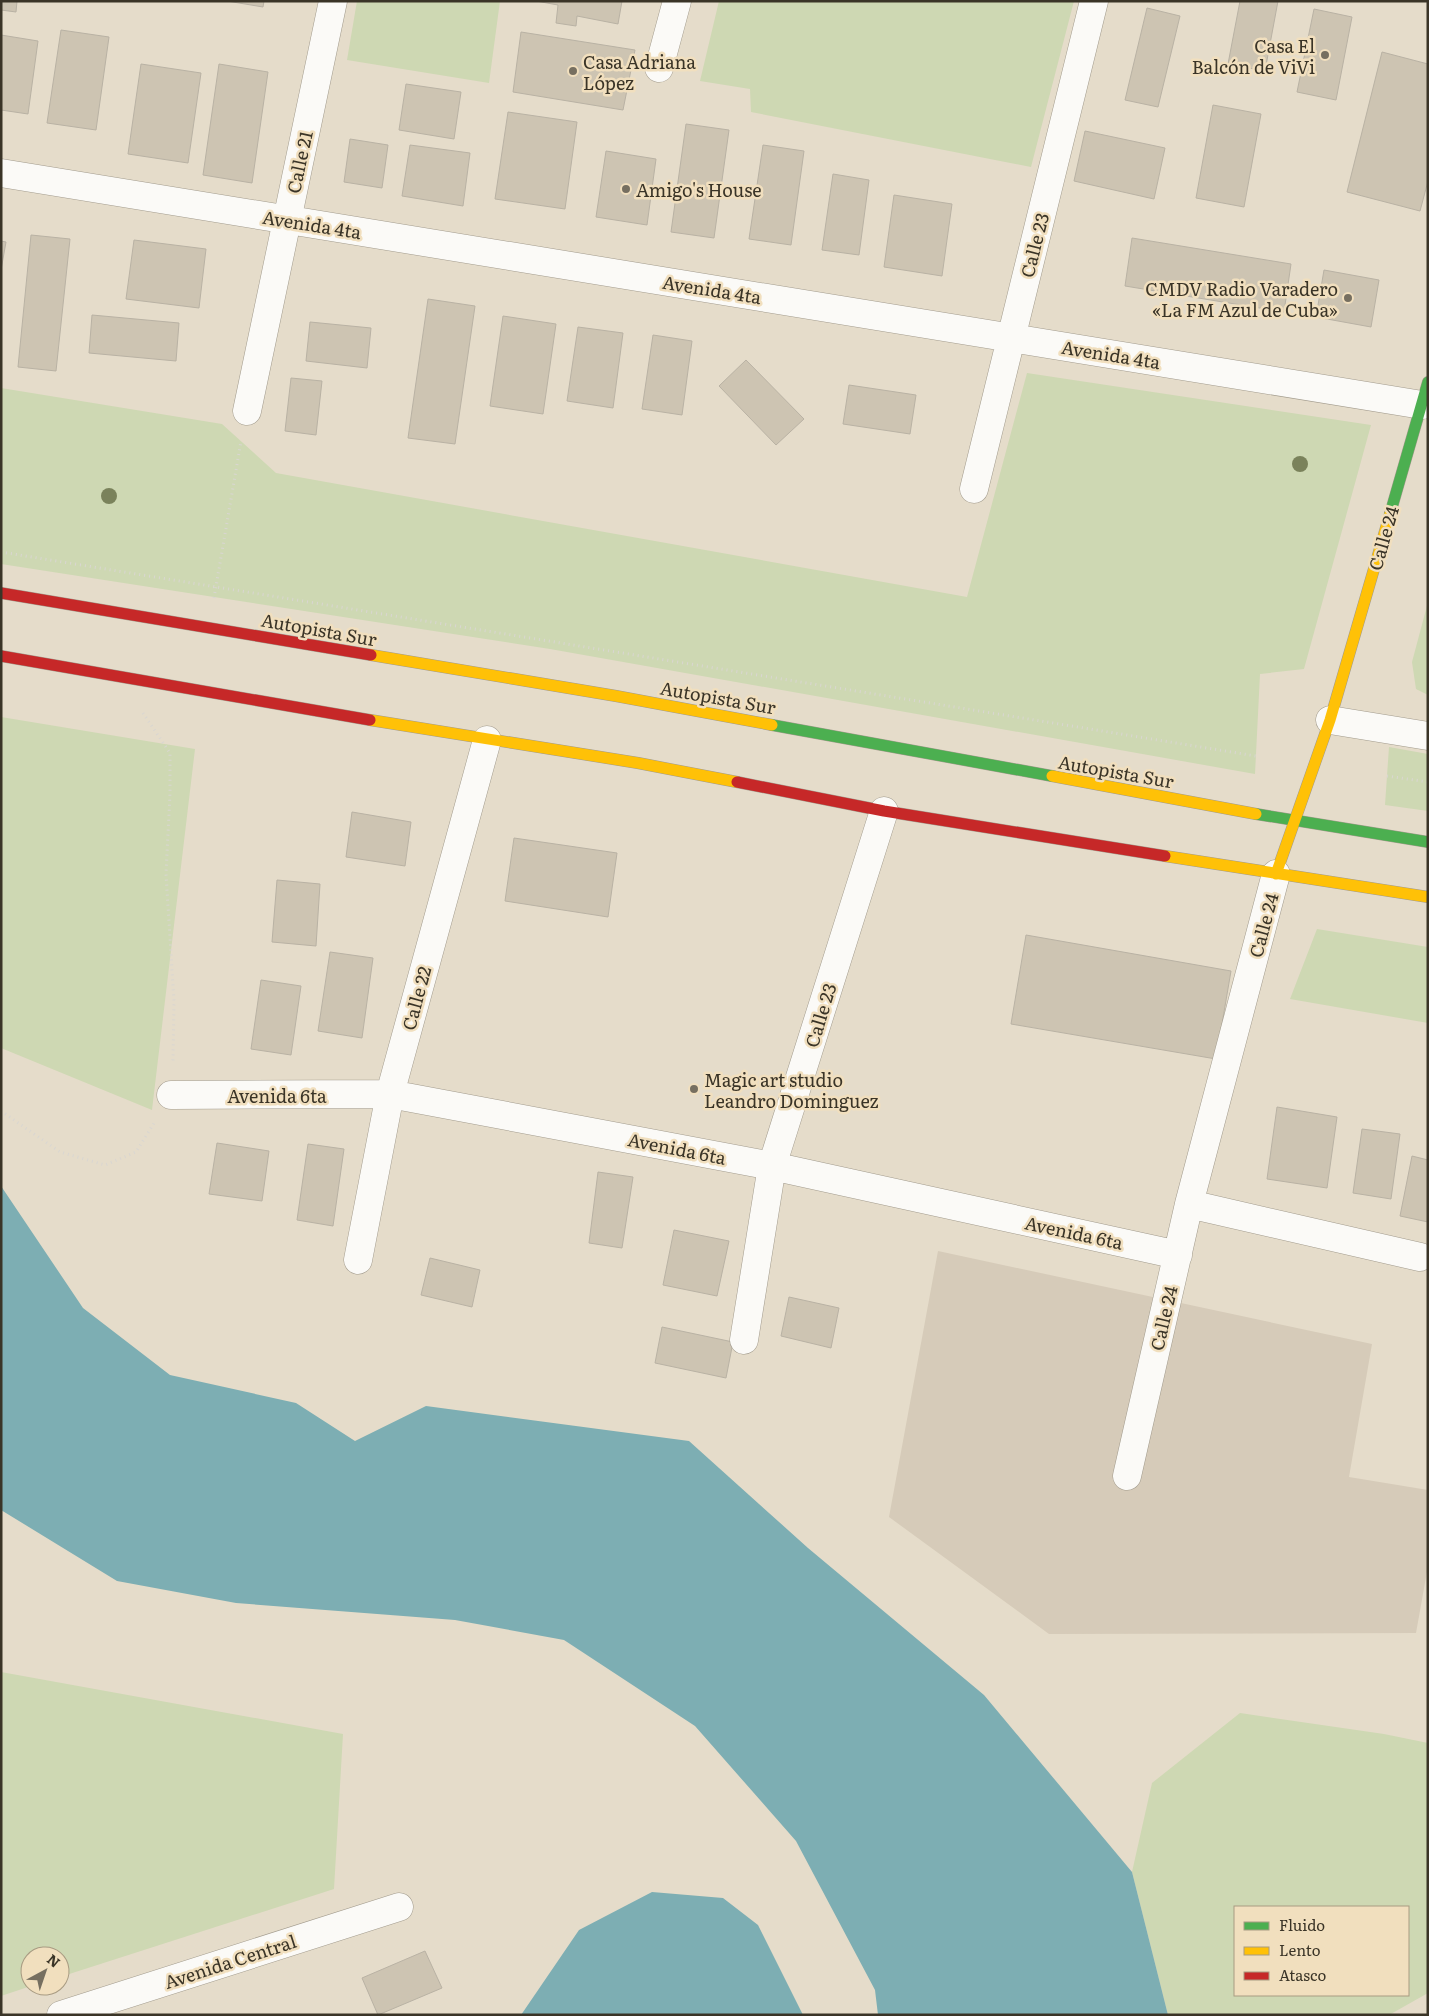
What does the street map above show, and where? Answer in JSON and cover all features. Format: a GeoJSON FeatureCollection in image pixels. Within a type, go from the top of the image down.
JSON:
{"type":"FeatureCollection","features":[{"type":"Feature","properties":{"kind":"main road","name":"Calle 24"},"geometry":{"type":"LineString","coordinates":[[1276,874],[1330,720],[1425,394]]}},
{"type":"Feature","properties":{"kind":"main road","name":"Autopista Sur"},"geometry":{"type":"LineString","coordinates":[[1,593],[616,696],[1295,822],[1428,842]]}},
{"type":"Feature","properties":{"kind":"main road"},"geometry":{"type":"LineString","coordinates":[[1,656],[487,740],[638,764],[884,810],[1428,897]]}},
{"type":"Feature","properties":{"kind":"street","name":"Calle 21"},"geometry":{"type":"LineString","coordinates":[[247,411],[333,1]]}},
{"type":"Feature","properties":{"kind":"street"},"geometry":{"type":"LineString","coordinates":[[659,68],[677,1]]}},
{"type":"Feature","properties":{"kind":"street","name":"Calle 23"},"geometry":{"type":"LineString","coordinates":[[974,489],[1094,1]]}},
{"type":"Feature","properties":{"kind":"street","name":"Avenida 4ta"},"geometry":{"type":"LineString","coordinates":[[1,173],[1011,338],[1425,394]]}},
{"type":"Feature","properties":{"kind":"street"},"geometry":{"type":"LineString","coordinates":[[1330,720],[1428,736]]}},
{"type":"Feature","properties":{"kind":"street","name":"Calle 22"},"geometry":{"type":"LineString","coordinates":[[358,1260],[390,1094],[487,740]]}},
{"type":"Feature","properties":{"kind":"street","name":"Calle 23"},"geometry":{"type":"LineString","coordinates":[[744,1340],[772,1166],[884,810]]}},
{"type":"Feature","properties":{"kind":"street","name":"Calle 24"},"geometry":{"type":"LineString","coordinates":[[1127,1476],[1189,1204],[1276,874]]}},
{"type":"Feature","properties":{"kind":"street","name":"Avenida 6ta"},"geometry":{"type":"LineString","coordinates":[[171,1095],[390,1094],[772,1166],[1178,1255]]}},
{"type":"Feature","properties":{"kind":"street"},"geometry":{"type":"LineString","coordinates":[[1189,1204],[1420,1257]]}},
{"type":"Feature","properties":{"kind":"street","name":"Avenida Central"},"geometry":{"type":"LineString","coordinates":[[60,2015],[399,1907]]}},
{"type":"Feature","properties":{"kind":"path"},"geometry":{"type":"LineString","coordinates":[[209,628],[247,411]]}},
{"type":"Feature","properties":{"kind":"path"},"geometry":{"type":"LineString","coordinates":[[1,552],[1256,756]]}},
{"type":"Feature","properties":{"kind":"path"},"geometry":{"type":"LineString","coordinates":[[1,1111],[60,1152],[105,1165],[136,1152],[171,1095],[174,1001],[166,874],[170,753],[113,675]]}},
{"type":"Feature","properties":{"kind":"path"},"geometry":{"type":"LineString","coordinates":[[1387,776],[1428,782]]}},
{"type":"Feature","properties":{"kind":"shaded area"},"geometry":{"type":"Polygon","coordinates":[[[938,1251],[1372,1344],[1349,1477],[1428,1490],[1428,1566],[1416,1633],[1049,1634],[889,1517],[938,1251]]]}},
{"type":"Feature","properties":{"kind":"green space"},"geometry":{"type":"Polygon","coordinates":[[[357,1],[500,1],[489,83],[347,60],[357,1]]]}},
{"type":"Feature","properties":{"kind":"green space"},"geometry":{"type":"Polygon","coordinates":[[[719,1],[1074,1],[1031,167],[751,112],[750,89],[700,81],[719,1]]]}},
{"type":"Feature","properties":{"kind":"green space"},"geometry":{"type":"Polygon","coordinates":[[[1027,373],[1371,425],[1304,669],[1260,674],[1255,774],[550,649],[1,564],[1,388],[222,424],[276,473],[967,597],[1027,373]]]}},
{"type":"Feature","properties":{"kind":"green space"},"geometry":{"type":"Polygon","coordinates":[[[1428,602],[1428,695],[1416,689],[1412,662],[1428,602]]]}},
{"type":"Feature","properties":{"kind":"green space"},"geometry":{"type":"Polygon","coordinates":[[[1,717],[195,749],[152,1110],[1,1048],[1,717]]]}},
{"type":"Feature","properties":{"kind":"green space"},"geometry":{"type":"Polygon","coordinates":[[[1389,747],[1428,754],[1428,811],[1385,805],[1389,747]]]}},
{"type":"Feature","properties":{"kind":"green space"},"geometry":{"type":"Polygon","coordinates":[[[1317,929],[1428,947],[1428,1023],[1290,999],[1317,929]]]}},
{"type":"Feature","properties":{"kind":"green space"},"geometry":{"type":"Polygon","coordinates":[[[1,1672],[343,1734],[334,1889],[70,1974],[70,1946],[20,1946],[20,1990],[1,1996],[1,1672]]]}},
{"type":"Feature","properties":{"kind":"green space"},"geometry":{"type":"Polygon","coordinates":[[[1240,1713],[1384,1734],[1428,1743],[1428,1993],[1389,2015],[1168,2015],[1132,1872],[1152,1783],[1240,1713]]]}},
{"type":"Feature","properties":{"kind":"water"},"geometry":{"type":"Polygon","coordinates":[[[1,1186],[83,1308],[170,1375],[296,1403],[355,1441],[426,1406],[689,1441],[808,1548],[984,1695],[1132,1872],[1168,2015],[878,2015],[875,1990],[796,1841],[695,1726],[564,1640],[455,1620],[236,1603],[117,1581],[1,1510],[1,1186]]]}},
{"type":"Feature","properties":{"kind":"water"},"geometry":{"type":"Polygon","coordinates":[[[652,1892],[723,1898],[758,1925],[803,2015],[521,2015],[579,1930],[652,1892]]]}},
{"type":"Feature","properties":{"kind":"building"},"geometry":{"type":"Polygon","coordinates":[[[1,1],[17,1],[16,12],[1,10],[1,1]]]}},
{"type":"Feature","properties":{"kind":"building"},"geometry":{"type":"Polygon","coordinates":[[[227,1],[264,1],[263,7],[227,1]]]}},
{"type":"Feature","properties":{"kind":"building"},"geometry":{"type":"Polygon","coordinates":[[[536,1],[622,1],[618,24],[577,16],[576,26],[556,23],[558,5],[536,1]]]}},
{"type":"Feature","properties":{"kind":"building"},"geometry":{"type":"Polygon","coordinates":[[[1240,1],[1278,1],[1265,71],[1228,64],[1240,1]]]}},
{"type":"Feature","properties":{"kind":"building"},"geometry":{"type":"Polygon","coordinates":[[[1147,8],[1180,16],[1158,107],[1125,100],[1147,8]]]}},
{"type":"Feature","properties":{"kind":"building","name":"Casa El Balcón de ViVi"},"geometry":{"type":"Polygon","coordinates":[[[1314,9],[1352,17],[1336,100],[1297,92],[1314,9]]]}},
{"type":"Feature","properties":{"kind":"building"},"geometry":{"type":"Polygon","coordinates":[[[61,30],[109,37],[96,130],[47,123],[61,30]]]}},
{"type":"Feature","properties":{"kind":"building","name":"Casa Adriana López"},"geometry":{"type":"Polygon","coordinates":[[[521,32],[635,50],[623,110],[513,92],[521,32]]]}},
{"type":"Feature","properties":{"kind":"building"},"geometry":{"type":"Polygon","coordinates":[[[1,35],[38,41],[28,114],[1,110],[1,35]]]}},
{"type":"Feature","properties":{"kind":"building"},"geometry":{"type":"Polygon","coordinates":[[[1382,52],[1428,64],[1428,181],[1420,211],[1347,192],[1382,52]]]}},
{"type":"Feature","properties":{"kind":"building"},"geometry":{"type":"Polygon","coordinates":[[[141,64],[201,73],[188,163],[128,154],[141,64]]]}},
{"type":"Feature","properties":{"kind":"building"},"geometry":{"type":"Polygon","coordinates":[[[219,64],[268,72],[252,183],[203,175],[219,64]]]}},
{"type":"Feature","properties":{"kind":"building"},"geometry":{"type":"Polygon","coordinates":[[[406,84],[461,92],[454,139],[399,130],[406,84]]]}},
{"type":"Feature","properties":{"kind":"building"},"geometry":{"type":"Polygon","coordinates":[[[1213,105],[1261,114],[1244,207],[1196,198],[1213,105]]]}},
{"type":"Feature","properties":{"kind":"building"},"geometry":{"type":"Polygon","coordinates":[[[508,112],[577,122],[565,209],[495,199],[508,112]]]}},
{"type":"Feature","properties":{"kind":"building"},"geometry":{"type":"Polygon","coordinates":[[[686,124],[729,130],[714,238],[671,232],[686,124]]]}},
{"type":"Feature","properties":{"kind":"building"},"geometry":{"type":"Polygon","coordinates":[[[1085,131],[1165,148],[1154,199],[1074,181],[1085,131]]]}},
{"type":"Feature","properties":{"kind":"building"},"geometry":{"type":"Polygon","coordinates":[[[350,139],[388,145],[382,188],[344,182],[350,139]]]}},
{"type":"Feature","properties":{"kind":"building"},"geometry":{"type":"Polygon","coordinates":[[[410,145],[470,153],[463,206],[402,196],[410,145]]]}},
{"type":"Feature","properties":{"kind":"building"},"geometry":{"type":"Polygon","coordinates":[[[763,145],[804,151],[791,245],[749,239],[763,145]]]}},
{"type":"Feature","properties":{"kind":"building"},"geometry":{"type":"Polygon","coordinates":[[[606,151],[656,159],[647,225],[596,217],[606,151]]]}},
{"type":"Feature","properties":{"kind":"building"},"geometry":{"type":"Polygon","coordinates":[[[833,174],[869,180],[859,255],[822,250],[833,174]]]}},
{"type":"Feature","properties":{"kind":"building"},"geometry":{"type":"Polygon","coordinates":[[[894,195],[952,204],[942,276],[884,267],[894,195]]]}},
{"type":"Feature","properties":{"kind":"building"},"geometry":{"type":"Polygon","coordinates":[[[31,235],[70,239],[56,371],[18,367],[31,235]]]}},
{"type":"Feature","properties":{"kind":"building"},"geometry":{"type":"Polygon","coordinates":[[[1132,238],[1291,264],[1284,312],[1125,286],[1132,238]]]}},
{"type":"Feature","properties":{"kind":"building"},"geometry":{"type":"Polygon","coordinates":[[[134,240],[206,249],[199,308],[126,299],[134,240]]]}},
{"type":"Feature","properties":{"kind":"building"},"geometry":{"type":"Polygon","coordinates":[[[1,241],[6,242],[1,270],[1,241]]]}},
{"type":"Feature","properties":{"kind":"building","name":"CMDV Radio Varadero «La FM Azul de Cuba»"},"geometry":{"type":"Polygon","coordinates":[[[1324,270],[1379,280],[1371,327],[1316,317],[1324,270]]]}},
{"type":"Feature","properties":{"kind":"building"},"geometry":{"type":"Polygon","coordinates":[[[428,299],[475,306],[455,444],[408,438],[428,299]]]}},
{"type":"Feature","properties":{"kind":"building"},"geometry":{"type":"Polygon","coordinates":[[[92,315],[179,323],[176,361],[89,353],[92,315]]]}},
{"type":"Feature","properties":{"kind":"building"},"geometry":{"type":"Polygon","coordinates":[[[503,316],[556,324],[543,414],[490,406],[503,316]]]}},
{"type":"Feature","properties":{"kind":"building"},"geometry":{"type":"Polygon","coordinates":[[[310,322],[371,328],[367,368],[306,361],[310,322]]]}},
{"type":"Feature","properties":{"kind":"building"},"geometry":{"type":"Polygon","coordinates":[[[578,327],[623,333],[613,408],[567,401],[578,327]]]}},
{"type":"Feature","properties":{"kind":"building"},"geometry":{"type":"Polygon","coordinates":[[[653,335],[692,341],[682,415],[642,409],[653,335]]]}},
{"type":"Feature","properties":{"kind":"building"},"geometry":{"type":"Polygon","coordinates":[[[746,360],[804,419],[776,445],[719,386],[746,360]]]}},
{"type":"Feature","properties":{"kind":"building"},"geometry":{"type":"Polygon","coordinates":[[[291,378],[322,381],[316,435],[285,431],[291,378]]]}},
{"type":"Feature","properties":{"kind":"building"},"geometry":{"type":"Polygon","coordinates":[[[849,385],[916,395],[910,434],[843,424],[849,385]]]}},
{"type":"Feature","properties":{"kind":"building"},"geometry":{"type":"Polygon","coordinates":[[[352,812],[411,822],[405,866],[346,857],[352,812]]]}},
{"type":"Feature","properties":{"kind":"building"},"geometry":{"type":"Polygon","coordinates":[[[514,838],[617,853],[608,917],[505,901],[514,838]]]}},
{"type":"Feature","properties":{"kind":"building"},"geometry":{"type":"Polygon","coordinates":[[[277,880],[320,884],[316,946],[272,942],[277,880]]]}},
{"type":"Feature","properties":{"kind":"building"},"geometry":{"type":"Polygon","coordinates":[[[1026,935],[1231,971],[1216,1059],[1011,1024],[1026,935]]]}},
{"type":"Feature","properties":{"kind":"building"},"geometry":{"type":"Polygon","coordinates":[[[330,952],[373,958],[362,1038],[318,1031],[330,952]]]}},
{"type":"Feature","properties":{"kind":"building"},"geometry":{"type":"Polygon","coordinates":[[[261,980],[301,986],[291,1055],[251,1049],[261,980]]]}},
{"type":"Feature","properties":{"kind":"building"},"geometry":{"type":"Polygon","coordinates":[[[1277,1107],[1337,1117],[1327,1188],[1267,1179],[1277,1107]]]}},
{"type":"Feature","properties":{"kind":"building"},"geometry":{"type":"Polygon","coordinates":[[[1362,1129],[1400,1134],[1391,1199],[1353,1193],[1362,1129]]]}},
{"type":"Feature","properties":{"kind":"building"},"geometry":{"type":"Polygon","coordinates":[[[217,1143],[269,1151],[262,1201],[209,1194],[217,1143]]]}},
{"type":"Feature","properties":{"kind":"building"},"geometry":{"type":"Polygon","coordinates":[[[308,1144],[344,1149],[333,1226],[297,1220],[308,1144]]]}},
{"type":"Feature","properties":{"kind":"building"},"geometry":{"type":"Polygon","coordinates":[[[1412,1156],[1428,1160],[1428,1222],[1400,1216],[1412,1156]]]}},
{"type":"Feature","properties":{"kind":"building"},"geometry":{"type":"Polygon","coordinates":[[[598,1172],[633,1177],[622,1248],[589,1243],[598,1172]]]}},
{"type":"Feature","properties":{"kind":"building"},"geometry":{"type":"Polygon","coordinates":[[[674,1230],[729,1241],[717,1296],[663,1285],[674,1230]]]}},
{"type":"Feature","properties":{"kind":"building"},"geometry":{"type":"Polygon","coordinates":[[[430,1258],[480,1270],[472,1307],[421,1295],[430,1258]]]}},
{"type":"Feature","properties":{"kind":"building"},"geometry":{"type":"Polygon","coordinates":[[[789,1297],[839,1308],[831,1348],[781,1336],[789,1297]]]}},
{"type":"Feature","properties":{"kind":"building"},"geometry":{"type":"Polygon","coordinates":[[[662,1327],[733,1342],[726,1378],[655,1363],[662,1327]]]}},
{"type":"Feature","properties":{"kind":"building"},"geometry":{"type":"Polygon","coordinates":[[[425,1951],[442,1988],[378,2015],[362,1978],[425,1951]]]}},
{"type":"Feature","properties":{"kind":"traffic: fast"},"geometry":{"type":"LineString","coordinates":[[1390,514],[1428,382]]}},
{"type":"Feature","properties":{"kind":"traffic: fast"},"geometry":{"type":"LineString","coordinates":[[772,725],[1052,776]]}},
{"type":"Feature","properties":{"kind":"traffic: fast"},"geometry":{"type":"LineString","coordinates":[[1256,814],[1428,842]]}},
{"type":"Feature","properties":{"kind":"traffic: slow"},"geometry":{"type":"LineString","coordinates":[[1276,874],[1330,720],[1390,514]]}},
{"type":"Feature","properties":{"kind":"traffic: slow"},"geometry":{"type":"LineString","coordinates":[[371,655],[616,696],[772,725]]}},
{"type":"Feature","properties":{"kind":"traffic: slow"},"geometry":{"type":"LineString","coordinates":[[370,720],[638,763],[737,782]]}},
{"type":"Feature","properties":{"kind":"traffic: slow"},"geometry":{"type":"LineString","coordinates":[[1052,776],[1256,814]]}},
{"type":"Feature","properties":{"kind":"traffic: slow"},"geometry":{"type":"LineString","coordinates":[[1165,856],[1428,897]]}},
{"type":"Feature","properties":{"kind":"traffic: jam"},"geometry":{"type":"LineString","coordinates":[[1,593],[371,655]]}},
{"type":"Feature","properties":{"kind":"traffic: jam"},"geometry":{"type":"LineString","coordinates":[[1,656],[370,720]]}},
{"type":"Feature","properties":{"kind":"traffic: jam"},"geometry":{"type":"LineString","coordinates":[[737,782],[884,811],[1165,856]]}},
{"type":"Feature","properties":{"kind":"place","name":"Casa El Balcón de ViVi"},"geometry":{"type":"Point","coordinates":[1325,55]}},
{"type":"Feature","properties":{"kind":"place","name":"Casa Adriana López"},"geometry":{"type":"Point","coordinates":[573,71]}},
{"type":"Feature","properties":{"kind":"place","name":"Amigo's House"},"geometry":{"type":"Point","coordinates":[626,189]}},
{"type":"Feature","properties":{"kind":"place","name":"CMDV Radio Varadero «La FM Azul de Cuba»"},"geometry":{"type":"Point","coordinates":[1348,298]}},
{"type":"Feature","properties":{"kind":"place","name":"Magic art studio Leandro Dominguez"},"geometry":{"type":"Point","coordinates":[694,1089]}}]}
